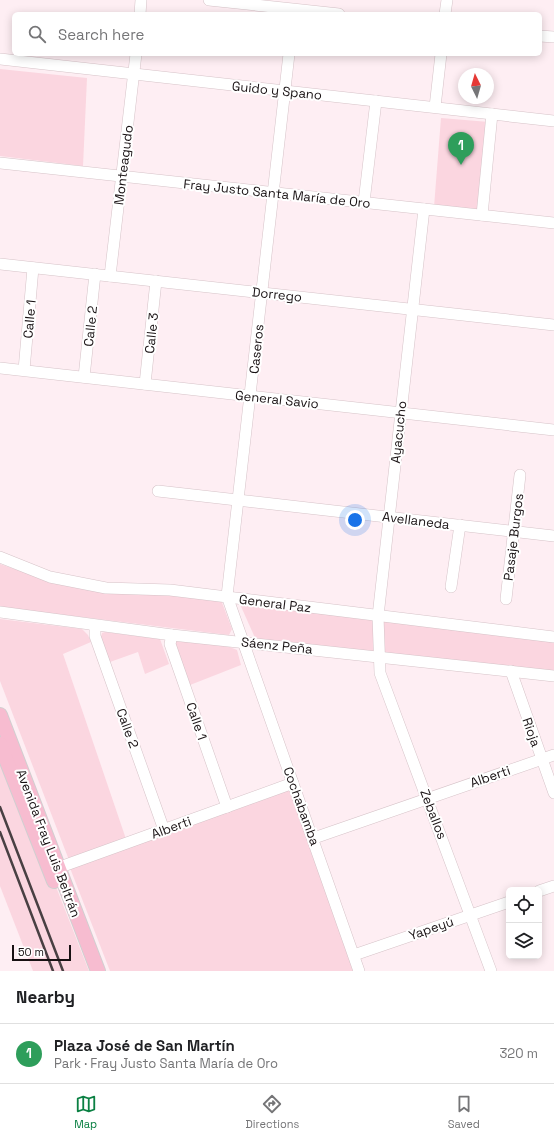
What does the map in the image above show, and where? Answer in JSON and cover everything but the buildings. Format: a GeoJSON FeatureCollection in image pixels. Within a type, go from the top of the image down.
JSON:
{"type":"FeatureCollection","features":[{"type":"Feature","properties":{"kind":"main road","name":"Avenida Fray Luis Beltrán"},"geometry":{"type":"LineString","coordinates":[[0,716],[89,971]]}},
{"type":"Feature","properties":{"kind":"main road","name":"Avenida Fray Luis Beltrán"},"geometry":{"type":"LineString","coordinates":[[0,744],[98,971]]}},
{"type":"Feature","properties":{"kind":"street"},"geometry":{"type":"LineString","coordinates":[[140,12],[141,0]]}},
{"type":"Feature","properties":{"kind":"street"},"geometry":{"type":"LineString","coordinates":[[209,0],[324,12]]}},
{"type":"Feature","properties":{"kind":"street"},"geometry":{"type":"LineString","coordinates":[[445,12],[447,0]]}},
{"type":"Feature","properties":{"kind":"street"},"geometry":{"type":"LineString","coordinates":[[542,36],[554,37]]}},
{"type":"Feature","properties":{"kind":"street","name":"Monteagudo"},"geometry":{"type":"LineString","coordinates":[[110,276],[136,56]]}},
{"type":"Feature","properties":{"kind":"street","name":"Caseros"},"geometry":{"type":"LineString","coordinates":[[244,642],[228,596],[289,56]]}},
{"type":"Feature","properties":{"kind":"street"},"geometry":{"type":"LineString","coordinates":[[435,107],[441,56]]}},
{"type":"Feature","properties":{"kind":"street","name":"Guido y Spano"},"geometry":{"type":"LineString","coordinates":[[0,59],[554,120]]}},
{"type":"Feature","properties":{"kind":"street"},"geometry":{"type":"LineString","coordinates":[[364,202],[376,101]]}},
{"type":"Feature","properties":{"kind":"street"},"geometry":{"type":"LineString","coordinates":[[482,215],[492,114]]}},
{"type":"Feature","properties":{"kind":"street","name":"Fray Justo Santa María de Oro"},"geometry":{"type":"LineString","coordinates":[[0,163],[554,223]]}},
{"type":"Feature","properties":{"kind":"street","name":"Ayacucho"},"geometry":{"type":"LineString","coordinates":[[380,656],[378,616],[424,209]]}},
{"type":"Feature","properties":{"kind":"street","name":"Dorrego"},"geometry":{"type":"LineString","coordinates":[[0,264],[554,325]]}},
{"type":"Feature","properties":{"kind":"street","name":"Calle 1"},"geometry":{"type":"LineString","coordinates":[[24,370],[33,268]]}},
{"type":"Feature","properties":{"kind":"street","name":"Calle 2"},"geometry":{"type":"LineString","coordinates":[[84,377],[95,274]]}},
{"type":"Feature","properties":{"kind":"street","name":"Calle 3"},"geometry":{"type":"LineString","coordinates":[[145,384],[156,281]]}},
{"type":"Feature","properties":{"kind":"street","name":"General Savio"},"geometry":{"type":"LineString","coordinates":[[0,368],[554,430]]}},
{"type":"Feature","properties":{"kind":"street","name":"Pasaje Burgos"},"geometry":{"type":"LineString","coordinates":[[506,599],[520,475]]}},
{"type":"Feature","properties":{"kind":"street","name":"Avellaneda"},"geometry":{"type":"LineString","coordinates":[[158,491],[554,536]]}},
{"type":"Feature","properties":{"kind":"street"},"geometry":{"type":"LineString","coordinates":[[451,587],[460,525]]}},
{"type":"Feature","properties":{"kind":"street","name":"General Paz"},"geometry":{"type":"LineString","coordinates":[[0,557],[50,577],[106,588],[170,590],[228,596],[554,637]]}},
{"type":"Feature","properties":{"kind":"street","name":"Sáenz Peña"},"geometry":{"type":"LineString","coordinates":[[0,612],[95,626],[172,635],[380,656],[554,676]]}},
{"type":"Feature","properties":{"kind":"street","name":"Calle 2"},"geometry":{"type":"LineString","coordinates":[[95,626],[95,636],[164,830]]}},
{"type":"Feature","properties":{"kind":"street","name":"Calle 1"},"geometry":{"type":"LineString","coordinates":[[172,635],[170,644],[227,807]]}},
{"type":"Feature","properties":{"kind":"street","name":"Cochabamba"},"geometry":{"type":"LineString","coordinates":[[244,642],[293,783],[314,838],[359,971]]}},
{"type":"Feature","properties":{"kind":"street","name":"Zeballos"},"geometry":{"type":"LineString","coordinates":[[380,656],[380,673],[428,798],[491,971]]}},
{"type":"Feature","properties":{"kind":"street","name":"Rioja"},"geometry":{"type":"LineString","coordinates":[[511,671],[554,793]]}},
{"type":"Feature","properties":{"kind":"street","name":"Alberti"},"geometry":{"type":"LineString","coordinates":[[314,838],[554,754]]}},
{"type":"Feature","properties":{"kind":"street","name":"Alberti"},"geometry":{"type":"LineString","coordinates":[[54,870],[293,783]]}},
{"type":"Feature","properties":{"kind":"street"},"geometry":{"type":"LineString","coordinates":[[542,890],[554,886]]}},
{"type":"Feature","properties":{"kind":"street","name":"Yapeyú"},"geometry":{"type":"LineString","coordinates":[[354,955],[506,903]]}},
{"type":"Feature","properties":{"kind":"shaded area"},"geometry":{"type":"Polygon","coordinates":[[[0,69],[87,78],[83,166],[0,156],[0,69]]]}},
{"type":"Feature","properties":{"kind":"shaded area"},"geometry":{"type":"Polygon","coordinates":[[[441,118],[489,122],[480,212],[434,207],[441,118]]]}},
{"type":"Feature","properties":{"kind":"shaded area"},"geometry":{"type":"Polygon","coordinates":[[[0,564],[49,581],[221,600],[232,629],[229,635],[0,607],[0,564]]]}},
{"type":"Feature","properties":{"kind":"shaded area"},"geometry":{"type":"Polygon","coordinates":[[[239,602],[554,642],[554,671],[256,640],[239,602]]]}},
{"type":"Feature","properties":{"kind":"shaded area"},"geometry":{"type":"Polygon","coordinates":[[[0,619],[82,629],[88,635],[91,642],[63,654],[126,839],[69,860],[0,681],[0,619]]]}},
{"type":"Feature","properties":{"kind":"shaded area"},"geometry":{"type":"Polygon","coordinates":[[[105,632],[160,639],[169,664],[145,674],[138,652],[110,662],[101,637],[102,633],[105,632]]]}},
{"type":"Feature","properties":{"kind":"shaded area"},"geometry":{"type":"Polygon","coordinates":[[[176,641],[227,646],[237,650],[241,665],[190,685],[176,646],[176,641]]]}},
{"type":"Feature","properties":{"kind":"shaded area"},"geometry":{"type":"Polygon","coordinates":[[[0,744],[89,971],[33,971],[0,886],[0,744]]]}},
{"type":"Feature","properties":{"kind":"shaded area"},"geometry":{"type":"Polygon","coordinates":[[[291,788],[353,971],[110,971],[70,868],[291,788]]]}},
{"type":"Feature","properties":{"kind":"railway"},"geometry":{"type":"LineString","coordinates":[[0,807],[63,971]]}},
{"type":"Feature","properties":{"kind":"railway"},"geometry":{"type":"LineString","coordinates":[[0,832],[53,971]]}},
{"type":"Feature","properties":{"kind":"place","name":"Plaza José de San Martín"},"geometry":{"type":"Point","coordinates":[461,165]}}]}
